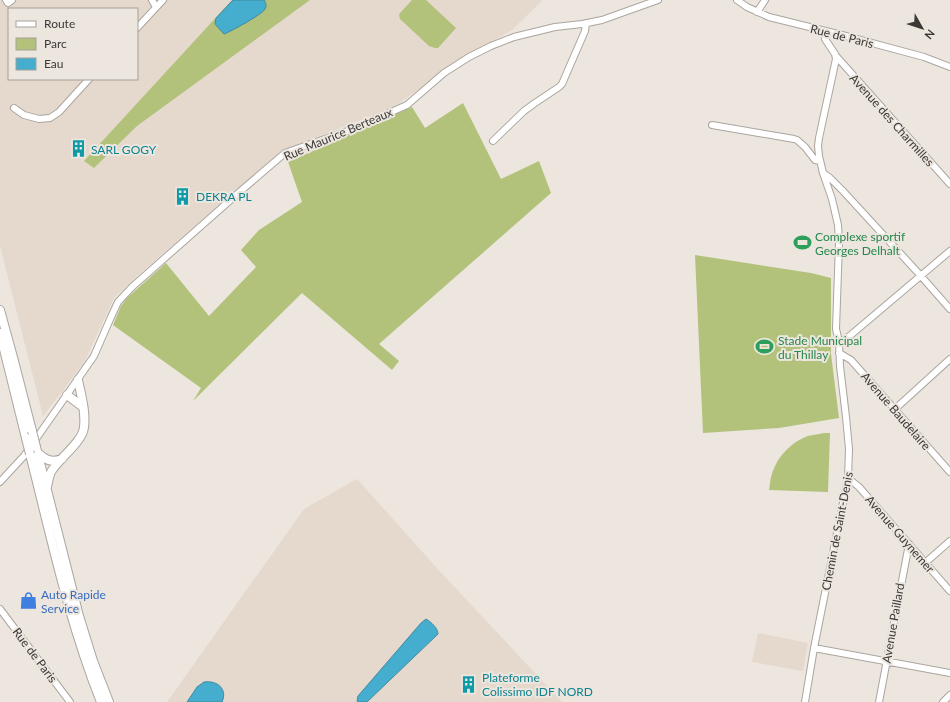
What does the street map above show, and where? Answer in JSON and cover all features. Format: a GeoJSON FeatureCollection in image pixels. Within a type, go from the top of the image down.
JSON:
{"type":"FeatureCollection","features":[{"type":"Feature","properties":{"kind":"main road"},"geometry":{"type":"LineString","coordinates":[[0,310],[32,431],[32,452],[71,614],[84,656],[101,702]]}},
{"type":"Feature","properties":{"kind":"main road"},"geometry":{"type":"LineString","coordinates":[[0,333],[26,438],[47,490],[92,661],[109,702]]}},
{"type":"Feature","properties":{"kind":"main road"},"geometry":{"type":"LineString","coordinates":[[47,490],[51,472],[83,431],[83,407],[78,380]]}},
{"type":"Feature","properties":{"kind":"main road"},"geometry":{"type":"LineString","coordinates":[[67,395],[83,407]]}},
{"type":"Feature","properties":{"kind":"main road"},"geometry":{"type":"LineString","coordinates":[[32,452],[50,461],[55,462],[62,459]]}},
{"type":"Feature","properties":{"kind":"street"},"geometry":{"type":"LineString","coordinates":[[6,0],[8,3],[12,0]]}},
{"type":"Feature","properties":{"kind":"street"},"geometry":{"type":"LineString","coordinates":[[152,0],[156,7]]}},
{"type":"Feature","properties":{"kind":"street"},"geometry":{"type":"LineString","coordinates":[[138,27],[163,0]]}},
{"type":"Feature","properties":{"kind":"street","name":"Rue Maurice Berteaux"},"geometry":{"type":"LineString","coordinates":[[0,482],[32,452],[45,425],[94,356],[118,302],[132,287],[285,153],[353,129],[407,105],[444,73],[469,57],[491,46],[514,37],[544,29],[586,23],[607,18],[658,0]]}},
{"type":"Feature","properties":{"kind":"street","name":"Rue de Paris"},"geometry":{"type":"LineString","coordinates":[[737,0],[756,12],[769,17],[924,57],[950,67]]}},
{"type":"Feature","properties":{"kind":"street"},"geometry":{"type":"LineString","coordinates":[[756,12],[765,0]]}},
{"type":"Feature","properties":{"kind":"street"},"geometry":{"type":"LineString","coordinates":[[493,140],[524,111],[562,84],[585,31],[586,23]]}},
{"type":"Feature","properties":{"kind":"street"},"geometry":{"type":"LineString","coordinates":[[825,31],[825,40],[834,54]]}},
{"type":"Feature","properties":{"kind":"street","name":"Chemin de Saint-Denis"},"geometry":{"type":"LineString","coordinates":[[804,702],[848,478],[849,449],[839,342],[836,329],[839,243],[838,225],[819,156],[819,138],[836,59],[834,54]]}},
{"type":"Feature","properties":{"kind":"street","name":"Avenue des Charmilles"},"geometry":{"type":"LineString","coordinates":[[834,54],[950,184]]}},
{"type":"Feature","properties":{"kind":"street"},"geometry":{"type":"LineString","coordinates":[[14,108],[24,115],[39,119],[50,118],[59,112],[88,80]]}},
{"type":"Feature","properties":{"kind":"street"},"geometry":{"type":"LineString","coordinates":[[712,125],[794,139],[808,150],[815,160],[820,161]]}},
{"type":"Feature","properties":{"kind":"street"},"geometry":{"type":"LineString","coordinates":[[823,173],[843,191],[950,309]]}},
{"type":"Feature","properties":{"kind":"street"},"geometry":{"type":"LineString","coordinates":[[839,342],[846,339],[950,251]]}},
{"type":"Feature","properties":{"kind":"street","name":"Avenue Baudelaire"},"geometry":{"type":"LineString","coordinates":[[839,353],[851,360],[949,468]]}},
{"type":"Feature","properties":{"kind":"street"},"geometry":{"type":"LineString","coordinates":[[895,409],[950,359]]}},
{"type":"Feature","properties":{"kind":"street","name":"Avenue Guynemer"},"geometry":{"type":"LineString","coordinates":[[848,478],[859,487],[950,591]]}},
{"type":"Feature","properties":{"kind":"street"},"geometry":{"type":"LineString","coordinates":[[925,563],[950,541]]}},
{"type":"Feature","properties":{"kind":"street","name":"Avenue Paillard"},"geometry":{"type":"LineString","coordinates":[[879,702],[909,544]]}},
{"type":"Feature","properties":{"kind":"street","name":"Rue de Paris"},"geometry":{"type":"LineString","coordinates":[[0,609],[70,702]]}},
{"type":"Feature","properties":{"kind":"street"},"geometry":{"type":"LineString","coordinates":[[814,648],[950,673]]}},
{"type":"Feature","properties":{"kind":"street"},"geometry":{"type":"LineString","coordinates":[[943,702],[950,695]]}},
{"type":"Feature","properties":{"kind":"shaded area"},"geometry":{"type":"Polygon","coordinates":[[[0,0],[543,0],[512,30],[470,54],[398,104],[369,117],[281,151],[137,276],[114,298],[84,363],[43,416],[0,246],[0,0]]]}},
{"type":"Feature","properties":{"kind":"shaded area"},"geometry":{"type":"Polygon","coordinates":[[[357,479],[435,566],[562,702],[167,702],[304,509],[357,479]]]}},
{"type":"Feature","properties":{"kind":"shaded area"},"geometry":{"type":"Polygon","coordinates":[[[758,633],[808,643],[803,671],[752,662],[758,633]]]}},
{"type":"Feature","properties":{"kind":"green space"},"geometry":{"type":"Polygon","coordinates":[[[232,0],[310,0],[137,126],[94,168],[84,161],[232,0]]]}},
{"type":"Feature","properties":{"kind":"green space"},"geometry":{"type":"Polygon","coordinates":[[[412,0],[426,0],[456,28],[438,48],[429,46],[400,19],[400,13],[412,0]]]}},
{"type":"Feature","properties":{"kind":"green space"},"geometry":{"type":"Polygon","coordinates":[[[463,103],[501,179],[539,161],[551,193],[379,344],[399,361],[392,370],[302,293],[193,401],[201,388],[113,325],[121,306],[127,298],[166,263],[209,316],[256,267],[241,250],[259,230],[302,202],[288,162],[412,107],[425,128],[463,103]]]}},
{"type":"Feature","properties":{"kind":"green space","name":"Stade Municipal du Thillay"},"geometry":{"type":"Polygon","coordinates":[[[695,255],[811,273],[831,278],[831,354],[839,418],[779,428],[703,433],[695,255]]]}},
{"type":"Feature","properties":{"kind":"green space"},"geometry":{"type":"Polygon","coordinates":[[[830,433],[828,492],[769,490],[774,468],[781,456],[790,446],[808,436],[830,433]]]}},
{"type":"Feature","properties":{"kind":"water"},"geometry":{"type":"Polygon","coordinates":[[[233,0],[264,0],[266,7],[253,19],[224,34],[215,24],[216,18],[233,0]]]}},
{"type":"Feature","properties":{"kind":"water"},"geometry":{"type":"Polygon","coordinates":[[[426,619],[436,627],[438,634],[367,702],[357,701],[358,696],[426,619]]]}},
{"type":"Feature","properties":{"kind":"water"},"geometry":{"type":"Polygon","coordinates":[[[204,682],[213,682],[220,686],[224,693],[222,702],[187,702],[197,687],[204,682]]]}},
{"type":"Feature","properties":{"kind":"place","name":"SARL GOGY"},"geometry":{"type":"Point","coordinates":[78,149]}},
{"type":"Feature","properties":{"kind":"place","name":"DEKRA PL"},"geometry":{"type":"Point","coordinates":[183,196]}},
{"type":"Feature","properties":{"kind":"place","name":"Complexe sportif Georges Delhalt"},"geometry":{"type":"Point","coordinates":[802,243]}},
{"type":"Feature","properties":{"kind":"place","name":"Stade Municipal du Thillay"},"geometry":{"type":"Point","coordinates":[765,347]}},
{"type":"Feature","properties":{"kind":"place","name":"Auto Rapide Service"},"geometry":{"type":"Point","coordinates":[28,601]}},
{"type":"Feature","properties":{"kind":"place","name":"Plateforme Colissimo IDF NORD"},"geometry":{"type":"Point","coordinates":[469,684]}}]}
